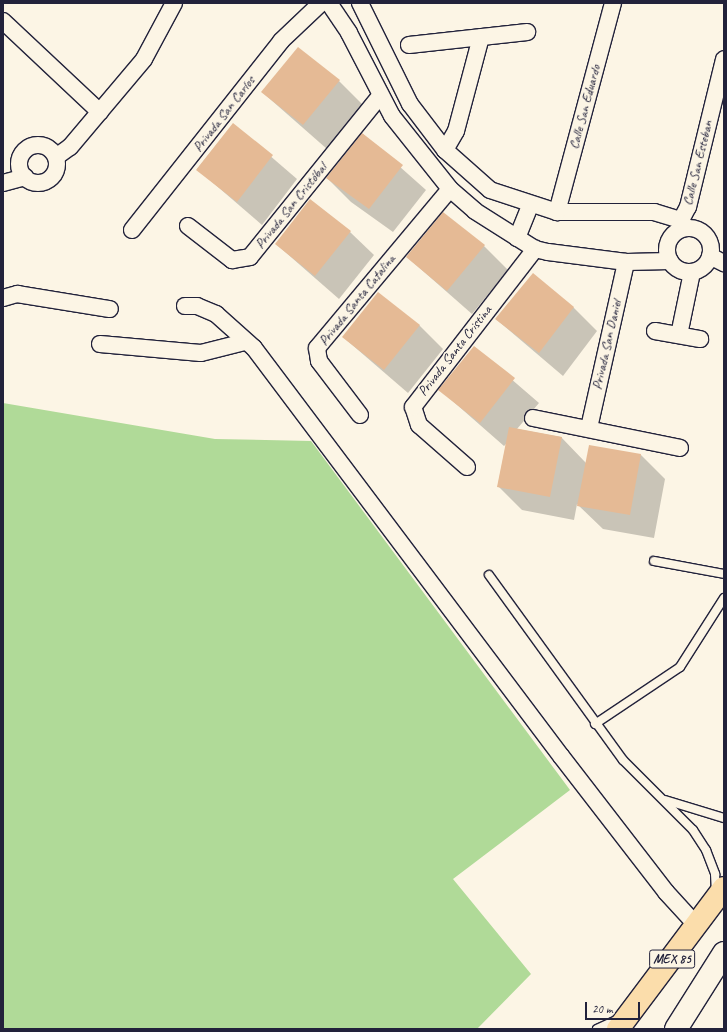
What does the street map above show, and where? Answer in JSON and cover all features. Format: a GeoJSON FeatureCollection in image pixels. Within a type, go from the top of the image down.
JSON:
{"type":"FeatureCollection","features":[{"type":"Feature","properties":{"kind":"highway","name":"MEX 85"},"geometry":{"type":"LineString","coordinates":[[618,1029],[697,926],[720,893]]}},
{"type":"Feature","properties":{"kind":"main road"},"geometry":{"type":"LineString","coordinates":[[676,1029],[724,953]]}},
{"type":"Feature","properties":{"kind":"street"},"geometry":{"type":"LineString","coordinates":[[56,157],[100,112],[144,59],[174,3]]}},
{"type":"Feature","properties":{"kind":"street","name":"Privada San Carlos"},"geometry":{"type":"LineString","coordinates":[[132,230],[281,41],[321,3]]}},
{"type":"Feature","properties":{"kind":"street"},"geometry":{"type":"LineString","coordinates":[[329,3],[360,54],[380,96],[450,189],[494,226],[535,249],[626,262],[670,261],[680,270],[692,272],[717,260],[706,236],[684,224],[642,211],[557,212],[530,205],[490,190],[445,150],[410,104],[378,46],[360,3]]}},
{"type":"Feature","properties":{"kind":"street","name":"Calle San Eduardo"},"geometry":{"type":"LineString","coordinates":[[557,212],[613,3]]}},
{"type":"Feature","properties":{"kind":"street"},"geometry":{"type":"LineString","coordinates":[[3,21],[100,112]]}},
{"type":"Feature","properties":{"kind":"street"},"geometry":{"type":"LineString","coordinates":[[409,45],[527,32]]}},
{"type":"Feature","properties":{"kind":"street"},"geometry":{"type":"LineString","coordinates":[[445,150],[456,132],[481,37]]}},
{"type":"Feature","properties":{"kind":"street"},"geometry":{"type":"LineString","coordinates":[[360,54],[378,46]]}},
{"type":"Feature","properties":{"kind":"street","name":"Calle San Esteban"},"geometry":{"type":"LineString","coordinates":[[684,224],[724,59]]}},
{"type":"Feature","properties":{"kind":"street","name":"Privada San Cristóbal"},"geometry":{"type":"LineString","coordinates":[[188,226],[232,260],[250,257],[380,96]]}},
{"type":"Feature","properties":{"kind":"street"},"geometry":{"type":"LineString","coordinates":[[3,183],[25,177],[41,183],[51,178],[57,168],[56,157],[47,147],[28,148],[20,159],[25,177]]}},
{"type":"Feature","properties":{"kind":"street","name":"Privada Santa Catalina"},"geometry":{"type":"LineString","coordinates":[[360,415],[319,361],[317,348],[450,189]]}},
{"type":"Feature","properties":{"kind":"street"},"geometry":{"type":"LineString","coordinates":[[517,238],[530,205]]}},
{"type":"Feature","properties":{"kind":"street"},"geometry":{"type":"LineString","coordinates":[[670,261],[669,240],[684,224]]}},
{"type":"Feature","properties":{"kind":"street","name":"Privada Santa Cristina"},"geometry":{"type":"LineString","coordinates":[[467,467],[419,425],[414,407],[535,249]]}},
{"type":"Feature","properties":{"kind":"street","name":"Privada San Daniel"},"geometry":{"type":"LineString","coordinates":[[589,428],[626,262]]}},
{"type":"Feature","properties":{"kind":"street"},"geometry":{"type":"LineString","coordinates":[[679,336],[692,272]]}},
{"type":"Feature","properties":{"kind":"street"},"geometry":{"type":"LineString","coordinates":[[3,298],[17,294],[110,310]]}},
{"type":"Feature","properties":{"kind":"street"},"geometry":{"type":"LineString","coordinates":[[185,306],[197,306],[216,314],[244,342],[254,348],[561,756],[666,892],[697,926]]}},
{"type":"Feature","properties":{"kind":"street"},"geometry":{"type":"LineString","coordinates":[[655,331],[700,339]]}},
{"type":"Feature","properties":{"kind":"street"},"geometry":{"type":"LineString","coordinates":[[100,344],[201,353],[244,342]]}},
{"type":"Feature","properties":{"kind":"street"},"geometry":{"type":"LineString","coordinates":[[533,418],[589,428],[680,448]]}},
{"type":"Feature","properties":{"kind":"lane"},"geometry":{"type":"LineString","coordinates":[[654,561],[724,574]]}},
{"type":"Feature","properties":{"kind":"lane"},"geometry":{"type":"LineString","coordinates":[[489,575],[595,724],[623,760],[693,830],[706,850],[720,893]]}},
{"type":"Feature","properties":{"kind":"lane"},"geometry":{"type":"LineString","coordinates":[[595,724],[680,667],[724,598]]}},
{"type":"Feature","properties":{"kind":"lane"},"geometry":{"type":"LineString","coordinates":[[662,799],[724,818]]}},
{"type":"Feature","properties":{"kind":"lane"},"geometry":{"type":"LineString","coordinates":[[597,1029],[631,1012]]}},
{"type":"Feature","properties":{"kind":"green space"},"geometry":{"type":"Polygon","coordinates":[[[3,403],[215,439],[311,441],[570,790],[453,879],[531,974],[477,1029],[3,1029],[3,403]]]}},
{"type":"Feature","properties":{"kind":"building"},"geometry":{"type":"Polygon","coordinates":[[[298,47],[340,80],[303,125],[261,92],[298,47]]]}},
{"type":"Feature","properties":{"kind":"building"},"geometry":{"type":"Polygon","coordinates":[[[233,123],[273,155],[237,202],[196,170],[233,123]]]}},
{"type":"Feature","properties":{"kind":"building"},"geometry":{"type":"Polygon","coordinates":[[[362,133],[403,165],[369,209],[326,178],[362,133]]]}},
{"type":"Feature","properties":{"kind":"building"},"geometry":{"type":"Polygon","coordinates":[[[310,199],[351,231],[315,276],[275,244],[310,199]]]}},
{"type":"Feature","properties":{"kind":"building"},"geometry":{"type":"Polygon","coordinates":[[[443,212],[485,245],[447,291],[406,257],[443,212]]]}},
{"type":"Feature","properties":{"kind":"building"},"geometry":{"type":"Polygon","coordinates":[[[533,273],[574,307],[539,353],[495,319],[533,273]]]}},
{"type":"Feature","properties":{"kind":"building"},"geometry":{"type":"Polygon","coordinates":[[[378,292],[420,325],[384,370],[342,337],[378,292]]]}},
{"type":"Feature","properties":{"kind":"building"},"geometry":{"type":"Polygon","coordinates":[[[474,346],[515,378],[480,423],[438,390],[474,346]]]}},
{"type":"Feature","properties":{"kind":"building"},"geometry":{"type":"Polygon","coordinates":[[[509,427],[562,437],[550,497],[497,487],[509,427]]]}},
{"type":"Feature","properties":{"kind":"building"},"geometry":{"type":"Polygon","coordinates":[[[589,445],[641,454],[630,515],[577,506],[589,445]]]}}]}
